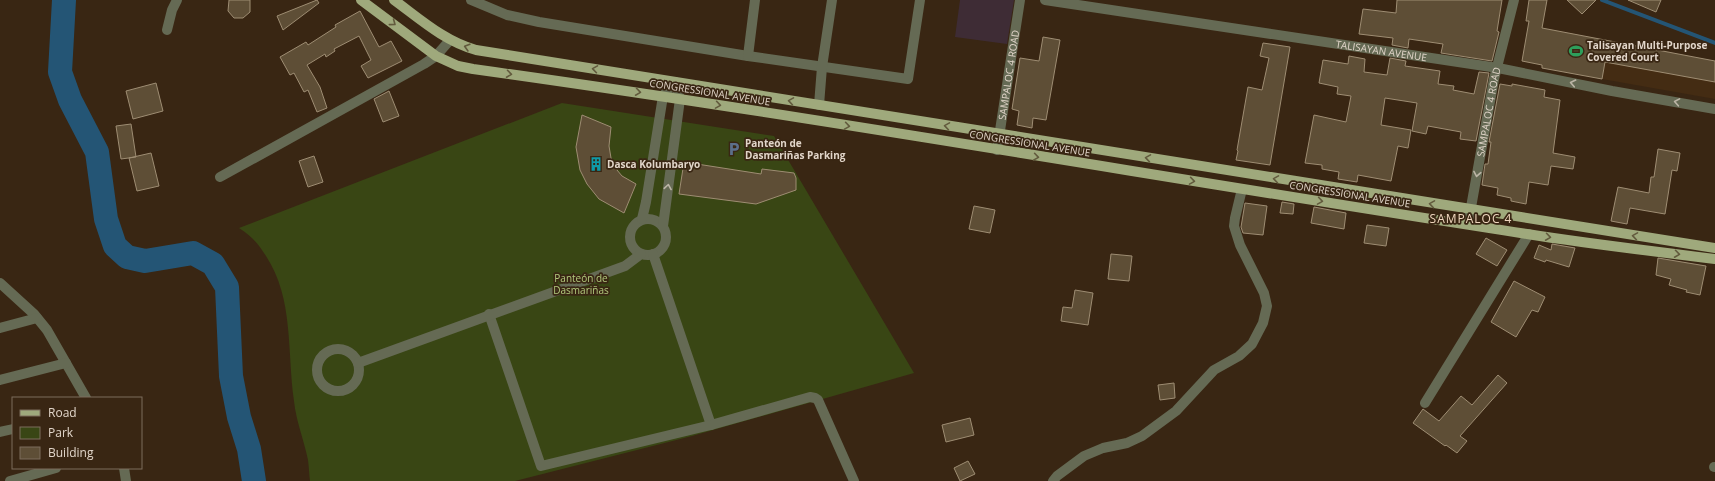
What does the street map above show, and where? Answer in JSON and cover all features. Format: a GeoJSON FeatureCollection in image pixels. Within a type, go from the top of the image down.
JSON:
{"type":"FeatureCollection","features":[{"type":"Feature","properties":{"kind":"main road","name":"CONGRESSIONAL AVENUE"},"geometry":{"type":"LineString","coordinates":[[362,0],[436,56],[458,66],[473,69],[663,96],[1529,234],[1715,259]]}},
{"type":"Feature","properties":{"kind":"main road","name":"CONGRESSIONAL AVENUE"},"geometry":{"type":"LineString","coordinates":[[394,0],[450,40],[461,46],[476,50],[999,135],[1715,248]]}},
{"type":"Feature","properties":{"kind":"street"},"geometry":{"type":"LineString","coordinates":[[167,30],[172,10],[177,0]]}},
{"type":"Feature","properties":{"kind":"street"},"geometry":{"type":"LineString","coordinates":[[472,0],[507,15],[539,22],[748,56],[908,79],[920,0]]}},
{"type":"Feature","properties":{"kind":"street"},"geometry":{"type":"LineString","coordinates":[[748,56],[756,0]]}},
{"type":"Feature","properties":{"kind":"street"},"geometry":{"type":"LineString","coordinates":[[819,105],[822,67],[832,0]]}},
{"type":"Feature","properties":{"kind":"street","name":"SAMPALOC 4 ROAD"},"geometry":{"type":"LineString","coordinates":[[997,150],[1020,0]]}},
{"type":"Feature","properties":{"kind":"street","name":"TALISAYAN AVENUE"},"geometry":{"type":"LineString","coordinates":[[1045,0],[1498,68],[1612,91],[1715,109]]}},
{"type":"Feature","properties":{"kind":"street","name":"SAMPALOC 4 ROAD"},"geometry":{"type":"LineString","coordinates":[[1468,224],[1494,79],[1514,0]]}},
{"type":"Feature","properties":{"kind":"street"},"geometry":{"type":"LineString","coordinates":[[220,177],[436,56],[450,40]]}},
{"type":"Feature","properties":{"kind":"street"},"geometry":{"type":"LineString","coordinates":[[642,219],[663,96],[675,82]]}},
{"type":"Feature","properties":{"kind":"street"},"geometry":{"type":"LineString","coordinates":[[358,363],[489,314],[625,266],[641,254],[653,254],[663,248],[666,237],[663,226],[680,99],[675,82]]}},
{"type":"Feature","properties":{"kind":"street"},"geometry":{"type":"LineString","coordinates":[[656,139],[675,142]]}},
{"type":"Feature","properties":{"kind":"street"},"geometry":{"type":"LineString","coordinates":[[1053,481],[1057,476],[1084,456],[1103,448],[1127,443],[1142,436],[1176,411],[1214,370],[1239,356],[1252,344],[1263,323],[1267,306],[1264,293],[1240,245],[1234,226],[1242,189]]}},
{"type":"Feature","properties":{"kind":"street"},"geometry":{"type":"LineString","coordinates":[[641,254],[632,245],[630,233],[632,227],[642,219],[654,219],[663,226]]}},
{"type":"Feature","properties":{"kind":"street"},"geometry":{"type":"LineString","coordinates":[[1425,403],[1529,234]]}},
{"type":"Feature","properties":{"kind":"street"},"geometry":{"type":"LineString","coordinates":[[653,254],[711,425]]}},
{"type":"Feature","properties":{"kind":"street"},"geometry":{"type":"LineString","coordinates":[[0,283],[37,318],[47,330],[85,397]]}},
{"type":"Feature","properties":{"kind":"street"},"geometry":{"type":"LineString","coordinates":[[489,314],[541,466],[711,425],[810,397],[818,400],[854,481]]}},
{"type":"Feature","properties":{"kind":"street"},"geometry":{"type":"LineString","coordinates":[[0,328],[37,318]]}},
{"type":"Feature","properties":{"kind":"street"},"geometry":{"type":"LineString","coordinates":[[337,349],[350,352],[358,363],[358,378],[348,389],[334,391],[327,389],[317,378],[316,371],[320,358],[330,350],[337,349]]}},
{"type":"Feature","properties":{"kind":"street"},"geometry":{"type":"LineString","coordinates":[[0,380],[66,363]]}},
{"type":"Feature","properties":{"kind":"street"},"geometry":{"type":"LineString","coordinates":[[0,432],[12,429]]}},
{"type":"Feature","properties":{"kind":"street"},"geometry":{"type":"LineString","coordinates":[[10,481],[52,469]]}},
{"type":"Feature","properties":{"kind":"street"},"geometry":{"type":"LineString","coordinates":[[124,469],[126,481]]}},
{"type":"Feature","properties":{"kind":"shaded area"},"geometry":{"type":"Polygon","coordinates":[[[960,0],[1014,0],[1007,44],[955,37],[960,0]]]}},
{"type":"Feature","properties":{"kind":"shaded area"},"geometry":{"type":"Polygon","coordinates":[[[1609,41],[1715,61],[1715,99],[1602,79],[1609,41]]]}},
{"type":"Feature","properties":{"kind":"green space","name":"Panteón de Dasmariñas"},"geometry":{"type":"Polygon","coordinates":[[[562,103],[774,136],[914,373],[692,436],[515,481],[310,481],[308,460],[295,408],[288,326],[281,290],[275,273],[266,256],[251,237],[239,228],[562,103]]]}},
{"type":"Feature","properties":{"kind":"building"},"geometry":{"type":"Polygon","coordinates":[[[229,0],[250,0],[250,12],[243,18],[234,18],[228,11],[229,0]]]}},
{"type":"Feature","properties":{"kind":"building"},"geometry":{"type":"Polygon","coordinates":[[[317,0],[319,3],[283,30],[277,16],[317,0]]]}},
{"type":"Feature","properties":{"kind":"building"},"geometry":{"type":"Polygon","coordinates":[[[1397,0],[1502,0],[1497,31],[1499,32],[1492,61],[1441,53],[1443,44],[1409,39],[1408,48],[1392,45],[1393,38],[1359,34],[1363,9],[1396,13],[1397,0]]]}},
{"type":"Feature","properties":{"kind":"building"},"geometry":{"type":"Polygon","coordinates":[[[1529,0],[1547,0],[1542,28],[1715,61],[1715,82],[1605,62],[1602,79],[1542,68],[1542,65],[1522,61],[1529,21],[1526,21],[1529,0]]]}},
{"type":"Feature","properties":{"kind":"building"},"geometry":{"type":"Polygon","coordinates":[[[1567,0],[1596,0],[1582,14],[1567,0]]]}},
{"type":"Feature","properties":{"kind":"building"},"geometry":{"type":"Polygon","coordinates":[[[1628,0],[1661,0],[1656,12],[1628,0]]]}},
{"type":"Feature","properties":{"kind":"building"},"geometry":{"type":"Polygon","coordinates":[[[360,11],[379,47],[391,41],[402,61],[368,78],[361,66],[371,60],[359,36],[334,49],[335,51],[326,57],[325,54],[307,65],[320,87],[327,108],[317,112],[308,90],[304,92],[294,73],[290,75],[280,57],[306,42],[308,45],[336,27],[335,25],[360,11]]]}},
{"type":"Feature","properties":{"kind":"building"},"geometry":{"type":"Polygon","coordinates":[[[1043,37],[1060,40],[1046,120],[1033,118],[1032,128],[1017,125],[1019,111],[1012,109],[1020,58],[1039,61],[1043,37]]]}},
{"type":"Feature","properties":{"kind":"building"},"geometry":{"type":"Polygon","coordinates":[[[1263,43],[1290,47],[1270,165],[1236,160],[1248,87],[1262,90],[1269,58],[1260,56],[1263,43]]]}},
{"type":"Feature","properties":{"kind":"building"},"geometry":{"type":"Polygon","coordinates":[[[1349,56],[1365,59],[1364,72],[1387,75],[1390,58],[1406,61],[1405,66],[1440,71],[1438,84],[1454,86],[1453,90],[1474,94],[1479,72],[1489,73],[1476,141],[1460,139],[1461,132],[1428,126],[1426,134],[1412,131],[1417,103],[1385,98],[1381,125],[1411,130],[1408,148],[1398,146],[1391,181],[1358,175],[1357,182],[1338,179],[1339,172],[1322,169],[1322,165],[1305,163],[1314,115],[1346,122],[1351,96],[1337,94],[1338,87],[1319,83],[1323,60],[1348,64],[1349,56]]]}},
{"type":"Feature","properties":{"kind":"building"},"geometry":{"type":"Polygon","coordinates":[[[156,83],[163,111],[133,119],[126,91],[156,83]]]}},
{"type":"Feature","properties":{"kind":"building"},"geometry":{"type":"Polygon","coordinates":[[[1500,84],[1512,86],[1512,84],[1545,90],[1544,97],[1560,100],[1553,153],[1575,157],[1573,169],[1551,166],[1548,185],[1529,182],[1526,204],[1511,201],[1511,198],[1497,195],[1498,188],[1482,185],[1485,164],[1488,164],[1491,142],[1489,142],[1500,84]]]}},
{"type":"Feature","properties":{"kind":"building"},"geometry":{"type":"Polygon","coordinates":[[[389,91],[399,116],[383,122],[374,99],[389,91]]]}},
{"type":"Feature","properties":{"kind":"building","name":"Dasca Kolumbaryo"},"geometry":{"type":"Polygon","coordinates":[[[582,115],[611,127],[609,146],[611,158],[622,176],[636,184],[624,213],[599,199],[587,184],[580,170],[576,147],[582,115]]]}},
{"type":"Feature","properties":{"kind":"building"},"geometry":{"type":"Polygon","coordinates":[[[131,124],[136,157],[121,159],[116,126],[131,124]]]}},
{"type":"Feature","properties":{"kind":"building"},"geometry":{"type":"Polygon","coordinates":[[[1658,149],[1680,153],[1677,171],[1672,170],[1665,214],[1630,208],[1627,224],[1611,221],[1618,187],[1649,193],[1651,177],[1654,177],[1658,149]]]}},
{"type":"Feature","properties":{"kind":"building"},"geometry":{"type":"Polygon","coordinates":[[[151,153],[159,186],[137,191],[129,158],[151,153]]]}},
{"type":"Feature","properties":{"kind":"building"},"geometry":{"type":"Polygon","coordinates":[[[314,156],[323,182],[308,187],[299,161],[314,156]]]}},
{"type":"Feature","properties":{"kind":"building"},"geometry":{"type":"Polygon","coordinates":[[[684,162],[761,174],[762,169],[794,173],[796,178],[796,190],[756,204],[679,194],[684,162]]]}},
{"type":"Feature","properties":{"kind":"building"},"geometry":{"type":"Polygon","coordinates":[[[1282,202],[1294,204],[1293,214],[1280,213],[1282,202]]]}},
{"type":"Feature","properties":{"kind":"building"},"geometry":{"type":"Polygon","coordinates":[[[1245,203],[1267,206],[1263,235],[1243,233],[1241,227],[1245,203]]]}},
{"type":"Feature","properties":{"kind":"building"},"geometry":{"type":"Polygon","coordinates":[[[974,206],[995,210],[990,233],[969,229],[974,206]]]}},
{"type":"Feature","properties":{"kind":"building"},"geometry":{"type":"Polygon","coordinates":[[[1314,207],[1346,213],[1344,229],[1311,223],[1314,207]]]}},
{"type":"Feature","properties":{"kind":"building"},"geometry":{"type":"Polygon","coordinates":[[[1367,225],[1389,228],[1386,246],[1364,243],[1367,225]]]}},
{"type":"Feature","properties":{"kind":"building"},"geometry":{"type":"Polygon","coordinates":[[[1486,238],[1507,250],[1497,266],[1476,254],[1486,238]]]}},
{"type":"Feature","properties":{"kind":"building"},"geometry":{"type":"Polygon","coordinates":[[[1552,244],[1575,248],[1569,267],[1534,258],[1539,245],[1551,250],[1552,244]]]}},
{"type":"Feature","properties":{"kind":"building"},"geometry":{"type":"Polygon","coordinates":[[[1111,254],[1132,256],[1129,281],[1108,279],[1111,254]]]}},
{"type":"Feature","properties":{"kind":"building"},"geometry":{"type":"Polygon","coordinates":[[[1658,258],[1706,266],[1700,295],[1686,292],[1687,290],[1669,285],[1671,279],[1656,275],[1658,258]]]}},
{"type":"Feature","properties":{"kind":"building"},"geometry":{"type":"Polygon","coordinates":[[[1514,281],[1545,297],[1538,312],[1532,310],[1516,337],[1491,322],[1514,281]]]}},
{"type":"Feature","properties":{"kind":"building"},"geometry":{"type":"Polygon","coordinates":[[[1075,290],[1093,293],[1088,325],[1061,321],[1063,307],[1072,308],[1075,290]]]}},
{"type":"Feature","properties":{"kind":"building"},"geometry":{"type":"Polygon","coordinates":[[[1498,375],[1507,383],[1460,436],[1467,441],[1457,453],[1413,423],[1423,409],[1439,421],[1461,396],[1472,405],[1498,375]]]}},
{"type":"Feature","properties":{"kind":"building"},"geometry":{"type":"Polygon","coordinates":[[[1174,383],[1175,398],[1160,400],[1158,385],[1174,383]]]}},
{"type":"Feature","properties":{"kind":"building"},"geometry":{"type":"Polygon","coordinates":[[[970,418],[974,435],[946,442],[942,425],[970,418]]]}},
{"type":"Feature","properties":{"kind":"building"},"geometry":{"type":"Polygon","coordinates":[[[968,461],[975,474],[960,481],[954,468],[968,461]]]}},
{"type":"Feature","properties":{"kind":"waterway"},"geometry":{"type":"LineString","coordinates":[[64,0],[60,72],[70,100],[97,152],[106,219],[115,246],[127,257],[145,261],[193,253],[213,264],[227,287],[231,376],[239,417],[249,449],[254,481]]}},
{"type":"Feature","properties":{"kind":"waterway"},"geometry":{"type":"LineString","coordinates":[[1602,0],[1715,43]]}},
{"type":"Feature","properties":{"kind":"place","name":"Talisayan Multi-Purpose Covered Court"},"geometry":{"type":"Point","coordinates":[1576,51]}},
{"type":"Feature","properties":{"kind":"place","name":"Panteón de Dasmariñas Parking"},"geometry":{"type":"Point","coordinates":[734,149]}},
{"type":"Feature","properties":{"kind":"place","name":"Dasca Kolumbaryo"},"geometry":{"type":"Point","coordinates":[596,164]}},
{"type":"Feature","properties":{"kind":"district","name":"SAMPALOC 4"},"geometry":{"type":"Point","coordinates":[1471,219]}}]}
